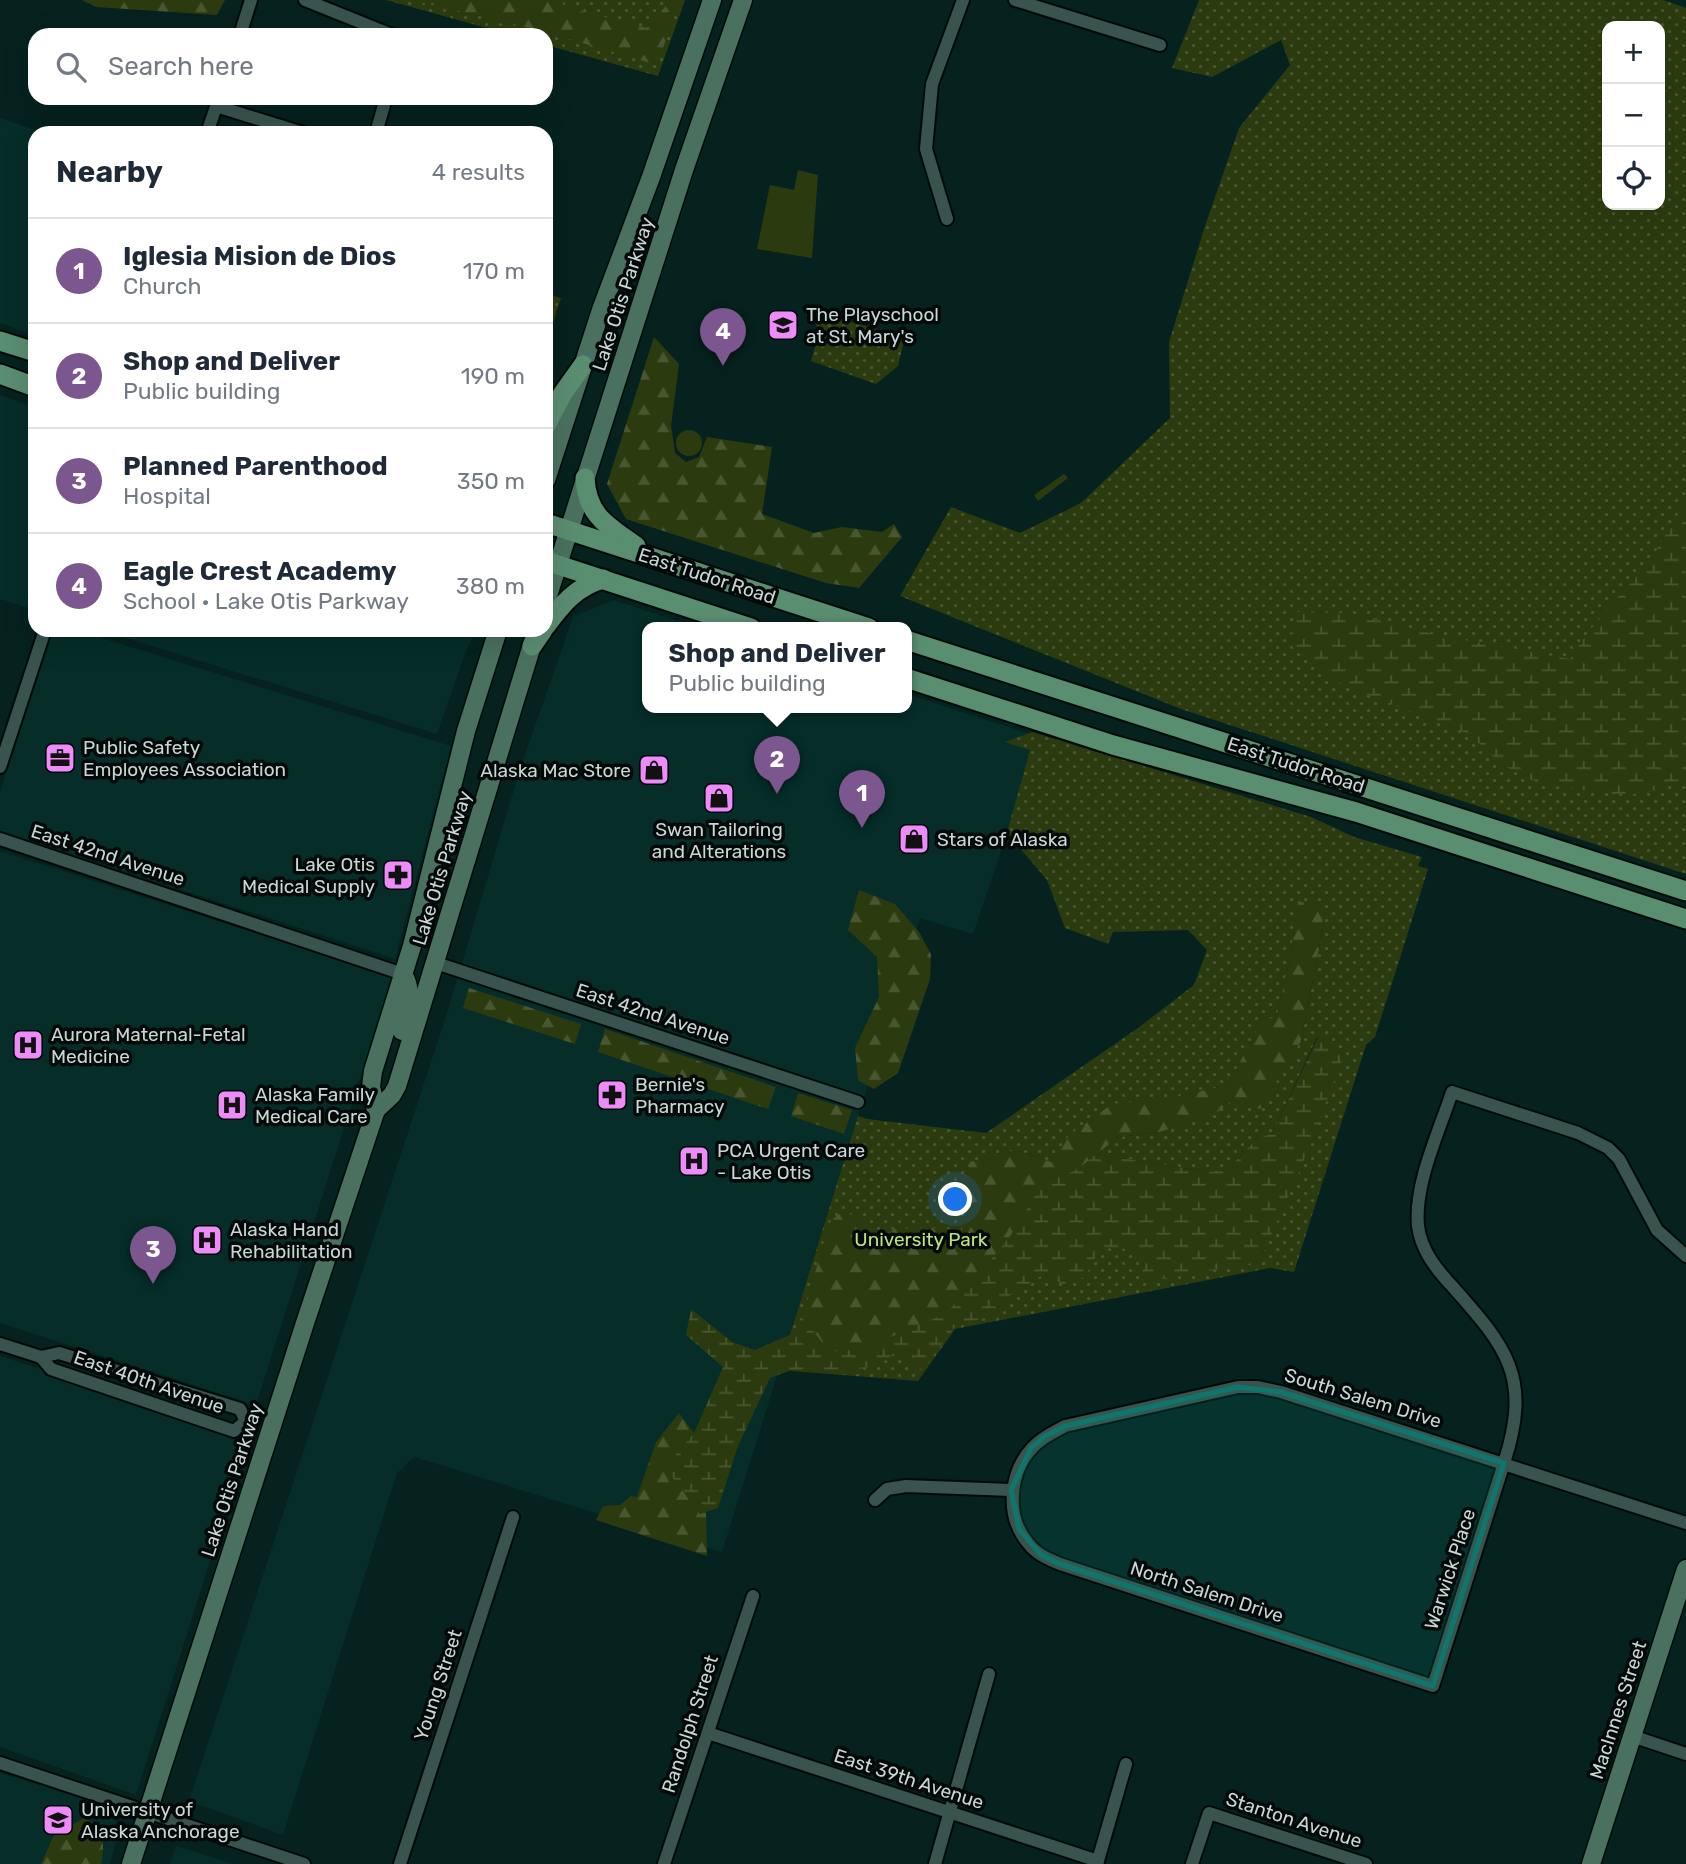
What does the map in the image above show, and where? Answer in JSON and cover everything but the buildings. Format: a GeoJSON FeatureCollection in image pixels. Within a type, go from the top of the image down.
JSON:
{"type":"FeatureCollection","features":[{"type":"Feature","properties":{"kind":"main road","name":"Lake Otis Parkway"},"geometry":{"type":"LineString","coordinates":[[553,458],[583,365],[712,0]]}},
{"type":"Feature","properties":{"kind":"main road","name":"Lake Otis Parkway"},"geometry":{"type":"LineString","coordinates":[[553,561],[568,530],[684,170],[743,0]]}},
{"type":"Feature","properties":{"kind":"main road"},"geometry":{"type":"LineString","coordinates":[[0,341],[28,350]]}},
{"type":"Feature","properties":{"kind":"main road"},"geometry":{"type":"LineString","coordinates":[[553,411],[583,365]]}},
{"type":"Feature","properties":{"kind":"main road"},"geometry":{"type":"LineString","coordinates":[[0,374],[28,384]]}},
{"type":"Feature","properties":{"kind":"main road"},"geometry":{"type":"LineString","coordinates":[[585,478],[588,500],[597,516],[654,558]]}},
{"type":"Feature","properties":{"kind":"main road","name":"East Tudor Road"},"geometry":{"type":"LineString","coordinates":[[553,525],[851,622]]}},
{"type":"Feature","properties":{"kind":"main road","name":"East Tudor Road"},"geometry":{"type":"LineString","coordinates":[[553,563],[733,622]]}},
{"type":"Feature","properties":{"kind":"main road"},"geometry":{"type":"LineString","coordinates":[[553,617],[572,595],[603,579]]}},
{"type":"Feature","properties":{"kind":"main road","name":"Lake Otis Parkway"},"geometry":{"type":"LineString","coordinates":[[376,1110],[371,1087],[373,1071],[432,870],[466,731],[496,637]]}},
{"type":"Feature","properties":{"kind":"main road","name":"Lake Otis Parkway"},"geometry":{"type":"LineString","coordinates":[[131,1864],[376,1110],[392,1095],[397,1086],[538,637]]}},
{"type":"Feature","properties":{"kind":"main road","name":"East Tudor Road"},"geometry":{"type":"LineString","coordinates":[[912,642],[1686,891]]}},
{"type":"Feature","properties":{"kind":"main road","name":"East Tudor Road"},"geometry":{"type":"LineString","coordinates":[[912,680],[1113,746],[1356,811],[1686,919]]}},
{"type":"Feature","properties":{"kind":"main road"},"geometry":{"type":"LineString","coordinates":[[432,870],[435,900],[425,945],[430,958],[436,963]]}},
{"type":"Feature","properties":{"kind":"main road"},"geometry":{"type":"LineString","coordinates":[[397,1086],[395,1055],[409,1004],[409,988],[403,974]]}},
{"type":"Feature","properties":{"kind":"main road","name":"MacInnes Street"},"geometry":{"type":"LineString","coordinates":[[1591,1864],[1686,1569]]}},
{"type":"Feature","properties":{"kind":"street"},"geometry":{"type":"LineString","coordinates":[[242,28],[251,0]]}},
{"type":"Feature","properties":{"kind":"street"},"geometry":{"type":"LineString","coordinates":[[305,0],[375,28]]}},
{"type":"Feature","properties":{"kind":"street"},"geometry":{"type":"LineString","coordinates":[[947,219],[926,149],[932,84],[963,0]]}},
{"type":"Feature","properties":{"kind":"street"},"geometry":{"type":"LineString","coordinates":[[1015,0],[1160,45]]}},
{"type":"Feature","properties":{"kind":"street"},"geometry":{"type":"LineString","coordinates":[[209,126],[216,105]]}},
{"type":"Feature","properties":{"kind":"street"},"geometry":{"type":"LineString","coordinates":[[225,105],[284,126]]}},
{"type":"Feature","properties":{"kind":"street"},"geometry":{"type":"LineString","coordinates":[[378,126],[384,105]]}},
{"type":"Feature","properties":{"kind":"street"},"geometry":{"type":"LineString","coordinates":[[0,767],[43,637]]}},
{"type":"Feature","properties":{"kind":"street","name":"East 42nd Avenue"},"geometry":{"type":"LineString","coordinates":[[0,839],[403,974]]}},
{"type":"Feature","properties":{"kind":"street","name":"East 42nd Avenue"},"geometry":{"type":"LineString","coordinates":[[436,963],[858,1102]]}},
{"type":"Feature","properties":{"kind":"street","name":"Warwick Place"},"geometry":{"type":"LineString","coordinates":[[1433,1686],[1516,1420],[1515,1385],[1508,1363],[1490,1329],[1437,1270],[1422,1242],[1418,1228],[1419,1194],[1452,1092],[1578,1133],[1608,1148],[1619,1159],[1657,1230],[1686,1256]]}},
{"type":"Feature","properties":{"kind":"street","name":"East 40th Avenue"},"geometry":{"type":"LineString","coordinates":[[0,1344],[41,1357],[58,1353],[240,1409],[246,1421],[271,1427]]}},
{"type":"Feature","properties":{"kind":"street","name":"East 40th Avenue"},"geometry":{"type":"LineString","coordinates":[[41,1357],[51,1369],[234,1432],[246,1421]]}},
{"type":"Feature","properties":{"kind":"street","name":"South Salem Drive"},"geometry":{"type":"LineString","coordinates":[[1011,1490],[1031,1448],[1045,1436],[1065,1426],[1238,1387],[1258,1387],[1281,1392],[1686,1523]]}},
{"type":"Feature","properties":{"kind":"street"},"geometry":{"type":"LineString","coordinates":[[875,1500],[887,1489],[906,1486],[1011,1490]]}},
{"type":"Feature","properties":{"kind":"street","name":"North Salem Drive"},"geometry":{"type":"LineString","coordinates":[[1011,1490],[1019,1529],[1027,1543],[1041,1555],[1060,1564],[1433,1686]]}},
{"type":"Feature","properties":{"kind":"street","name":"Young Street"},"geometry":{"type":"LineString","coordinates":[[400,1864],[513,1517]]}},
{"type":"Feature","properties":{"kind":"street","name":"Randolph Street"},"geometry":{"type":"LineString","coordinates":[[664,1864],[753,1596]]}},
{"type":"Feature","properties":{"kind":"street"},"geometry":{"type":"LineString","coordinates":[[935,1864],[989,1674]]}},
{"type":"Feature","properties":{"kind":"street","name":"East 39th Avenue"},"geometry":{"type":"LineString","coordinates":[[708,1732],[1098,1862]]}},
{"type":"Feature","properties":{"kind":"street"},"geometry":{"type":"LineString","coordinates":[[1632,1736],[1686,1754]]}},
{"type":"Feature","properties":{"kind":"street"},"geometry":{"type":"LineString","coordinates":[[0,1763],[304,1864]]}},
{"type":"Feature","properties":{"kind":"street"},"geometry":{"type":"LineString","coordinates":[[1098,1862],[1126,1764]]}},
{"type":"Feature","properties":{"kind":"street","name":"Stanton Avenue"},"geometry":{"type":"LineString","coordinates":[[1192,1864],[1209,1813],[1366,1864]]}},
{"type":"Feature","properties":{"kind":"highlighted area"},"geometry":{"type":"Polygon","coordinates":[[[1238,1387],[1281,1392],[1504,1463],[1433,1686],[1060,1564],[1041,1555],[1019,1529],[1011,1490],[1031,1448],[1045,1436],[1065,1426],[1238,1387]]]}},
{"type":"Feature","properties":{"kind":"shaded area"},"geometry":{"type":"Polygon","coordinates":[[[0,118],[28,127],[28,333],[0,323],[0,118]]]}},
{"type":"Feature","properties":{"kind":"shaded area"},"geometry":{"type":"Polygon","coordinates":[[[0,395],[28,405],[28,608],[0,599],[0,395]]]}},
{"type":"Feature","properties":{"kind":"shaded area"},"geometry":{"type":"Polygon","coordinates":[[[613,600],[681,622],[642,622],[642,713],[912,713],[912,696],[1040,737],[973,934],[920,918],[722,1552],[414,1457],[397,1473],[283,1835],[189,1801],[448,1010],[520,769],[573,617],[613,600]]]}},
{"type":"Feature","properties":{"kind":"shaded area"},"geometry":{"type":"Polygon","coordinates":[[[50,637],[99,637],[451,746],[395,959],[0,831],[0,792],[50,637]]]}},
{"type":"Feature","properties":{"kind":"shaded area"},"geometry":{"type":"Polygon","coordinates":[[[123,637],[473,637],[437,734],[123,637]]]}},
{"type":"Feature","properties":{"kind":"shaded area"},"geometry":{"type":"Polygon","coordinates":[[[0,851],[392,977],[256,1405],[0,1323],[0,851]]]}},
{"type":"Feature","properties":{"kind":"shaded area"},"geometry":{"type":"Polygon","coordinates":[[[0,1356],[250,1435],[136,1795],[0,1747],[0,1356]]]}},
{"type":"Feature","properties":{"kind":"shaded area","name":"University of Alaska Anchorage"},"geometry":{"type":"Polygon","coordinates":[[[0,1773],[88,1799],[109,1810],[119,1830],[110,1864],[0,1864],[0,1773]]]}},
{"type":"Feature","properties":{"kind":"shaded area"},"geometry":{"type":"Polygon","coordinates":[[[176,1846],[234,1864],[170,1864],[176,1846]]]}},
{"type":"Feature","properties":{"kind":"green space"},"geometry":{"type":"Polygon","coordinates":[[[82,0],[225,0],[217,15],[96,7],[82,0]]]}},
{"type":"Feature","properties":{"kind":"green space"},"geometry":{"type":"Polygon","coordinates":[[[386,0],[685,0],[658,76],[553,47],[553,28],[487,28],[386,0]]]}},
{"type":"Feature","properties":{"kind":"green space"},"geometry":{"type":"Polygon","coordinates":[[[412,0],[564,0],[562,6],[647,28],[671,0],[679,2],[657,65],[553,34],[553,28],[529,28],[412,0]]]}},
{"type":"Feature","properties":{"kind":"green space"},"geometry":{"type":"Polygon","coordinates":[[[1199,0],[1663,0],[1686,8],[1686,874],[1181,709],[900,596],[951,507],[1020,533],[1081,503],[1170,418],[1169,342],[1205,226],[1239,128],[1290,65],[1281,40],[1212,77],[1172,68],[1199,0]]]}},
{"type":"Feature","properties":{"kind":"green space"},"geometry":{"type":"Polygon","coordinates":[[[798,170],[818,175],[812,258],[757,249],[770,185],[794,190],[798,170]]]}},
{"type":"Feature","properties":{"kind":"green space"},"geometry":{"type":"Polygon","coordinates":[[[553,296],[561,298],[553,323],[553,296]]]}},
{"type":"Feature","properties":{"kind":"green space"},"geometry":{"type":"Polygon","coordinates":[[[818,313],[905,337],[898,366],[876,384],[811,361],[819,333],[813,314],[818,313]]]}},
{"type":"Feature","properties":{"kind":"green space"},"geometry":{"type":"Polygon","coordinates":[[[654,337],[679,364],[671,425],[675,453],[686,462],[699,457],[707,437],[772,447],[762,514],[814,533],[842,527],[882,532],[894,524],[902,537],[859,588],[826,583],[626,519],[607,484],[654,337]]]}},
{"type":"Feature","properties":{"kind":"green space"},"geometry":{"type":"Polygon","coordinates":[[[689,430],[698,434],[702,443],[698,452],[689,456],[680,452],[676,443],[680,434],[689,430]]]}},
{"type":"Feature","properties":{"kind":"green space"},"geometry":{"type":"Polygon","coordinates":[[[1064,474],[1068,478],[1038,501],[1034,495],[1064,474]]]}},
{"type":"Feature","properties":{"kind":"green space"},"geometry":{"type":"Polygon","coordinates":[[[1686,501],[1686,781],[1642,794],[1613,794],[1560,787],[1528,779],[1500,763],[1469,734],[1344,686],[1295,649],[1289,635],[1297,612],[1351,613],[1437,635],[1570,659],[1588,632],[1651,559],[1686,501]]]}},
{"type":"Feature","properties":{"kind":"green space","name":"University Park"},"geometry":{"type":"Polygon","coordinates":[[[1032,732],[1311,817],[1354,837],[1422,857],[1418,866],[1428,869],[1375,1037],[1366,1045],[1294,1272],[1270,1268],[955,1329],[918,1381],[779,1370],[858,1116],[986,1133],[1138,1028],[1194,985],[1207,950],[1188,930],[1113,932],[1108,944],[1065,928],[1047,880],[1007,833],[1030,750],[1005,742],[1032,732]],[[1298,902],[1291,953],[1276,1020],[1264,1017],[1228,1085],[1180,1096],[1052,1162],[1016,1150],[985,1159],[1265,1254],[1262,1252],[1265,1249],[1318,1035],[1272,1134],[1257,1138],[1227,1170],[1208,1172],[1096,1154],[1118,1137],[1160,1132],[1215,1113],[1301,1041],[1323,928],[1321,907],[1298,902]]]}},
{"type":"Feature","properties":{"kind":"green space"},"geometry":{"type":"Polygon","coordinates":[[[859,890],[895,904],[919,932],[931,954],[930,979],[898,1073],[874,1089],[858,1080],[855,1048],[879,997],[877,957],[848,930],[859,890]]]}},
{"type":"Feature","properties":{"kind":"green space","name":"University Park"},"geometry":{"type":"Polygon","coordinates":[[[1298,901],[1322,907],[1323,928],[1301,1041],[1260,1109],[1232,1101],[1216,1113],[1160,1132],[1118,1137],[1072,1174],[1048,1176],[1011,1235],[947,1313],[863,1349],[829,1352],[811,1328],[804,1313],[829,1223],[844,1210],[874,1230],[929,1227],[962,1230],[970,1162],[1016,1150],[1052,1162],[1069,1135],[1112,1104],[1180,1096],[1228,1085],[1264,1016],[1276,1020],[1291,953],[1298,901]]]}},
{"type":"Feature","properties":{"kind":"green space"},"geometry":{"type":"Polygon","coordinates":[[[469,988],[581,1024],[575,1044],[463,1008],[469,988]]]}},
{"type":"Feature","properties":{"kind":"green space"},"geometry":{"type":"Polygon","coordinates":[[[605,1029],[776,1087],[768,1109],[598,1052],[605,1029]]]}},
{"type":"Feature","properties":{"kind":"green space"},"geometry":{"type":"Polygon","coordinates":[[[1319,1035],[1345,1053],[1300,1170],[1265,1249],[1254,1263],[1150,1281],[1130,1249],[1100,1248],[1086,1276],[1066,1286],[1044,1274],[1008,1297],[1002,1312],[955,1327],[924,1368],[916,1371],[894,1353],[881,1364],[855,1370],[789,1371],[770,1378],[738,1446],[718,1508],[700,1514],[670,1474],[670,1461],[694,1433],[723,1367],[686,1335],[691,1309],[732,1342],[755,1350],[794,1333],[804,1313],[811,1328],[829,1352],[863,1349],[947,1313],[1011,1235],[1048,1175],[1068,1174],[1096,1154],[1208,1172],[1227,1170],[1257,1138],[1272,1134],[1319,1035]]]}},
{"type":"Feature","properties":{"kind":"green space"},"geometry":{"type":"Polygon","coordinates":[[[798,1093],[852,1110],[844,1134],[791,1116],[798,1093]]]}},
{"type":"Feature","properties":{"kind":"green space"},"geometry":{"type":"Polygon","coordinates":[[[679,1413],[694,1433],[670,1461],[700,1514],[706,1512],[707,1556],[596,1520],[603,1506],[620,1505],[631,1496],[637,1497],[656,1442],[679,1413]]]}},
{"type":"Feature","properties":{"kind":"green space"},"geometry":{"type":"Polygon","coordinates":[[[84,1818],[103,1827],[101,1864],[41,1864],[53,1837],[84,1818]]]}},
{"type":"Feature","properties":{"kind":"place","name":"The Playschool at St. Mary's"},"geometry":{"type":"Point","coordinates":[783,325]}},
{"type":"Feature","properties":{"kind":"place","name":"Eagle Crest Academy"},"geometry":{"type":"Point","coordinates":[723,366]}},
{"type":"Feature","properties":{"kind":"place","name":"Public Safety Employees Association"},"geometry":{"type":"Point","coordinates":[60,758]}},
{"type":"Feature","properties":{"kind":"place","name":"Alaska Mac Store"},"geometry":{"type":"Point","coordinates":[654,770]}},
{"type":"Feature","properties":{"kind":"place","name":"Shop and Deliver"},"geometry":{"type":"Point","coordinates":[777,794]}},
{"type":"Feature","properties":{"kind":"place","name":"Swan Tailoring and Alterations"},"geometry":{"type":"Point","coordinates":[719,798]}},
{"type":"Feature","properties":{"kind":"place","name":"Iglesia Mision de Dios"},"geometry":{"type":"Point","coordinates":[862,828]}},
{"type":"Feature","properties":{"kind":"place","name":"Stars of Alaska"},"geometry":{"type":"Point","coordinates":[914,839]}},
{"type":"Feature","properties":{"kind":"place","name":"Lake Otis Medical Supply"},"geometry":{"type":"Point","coordinates":[398,875]}},
{"type":"Feature","properties":{"kind":"place","name":"Aurora Maternal-Fetal Medicine"},"geometry":{"type":"Point","coordinates":[28,1045]}},
{"type":"Feature","properties":{"kind":"place","name":"Bernie's Pharmacy"},"geometry":{"type":"Point","coordinates":[612,1095]}},
{"type":"Feature","properties":{"kind":"place","name":"Alaska Family Medical Care"},"geometry":{"type":"Point","coordinates":[232,1105]}},
{"type":"Feature","properties":{"kind":"place","name":"PCA Urgent Care - Lake Otis"},"geometry":{"type":"Point","coordinates":[694,1161]}},
{"type":"Feature","properties":{"kind":"place","name":"Alaska Hand Rehabilitation"},"geometry":{"type":"Point","coordinates":[207,1240]}},
{"type":"Feature","properties":{"kind":"place","name":"Planned Parenthood"},"geometry":{"type":"Point","coordinates":[153,1284]}},
{"type":"Feature","properties":{"kind":"place","name":"University of Alaska Anchorage"},"geometry":{"type":"Point","coordinates":[58,1820]}}]}
